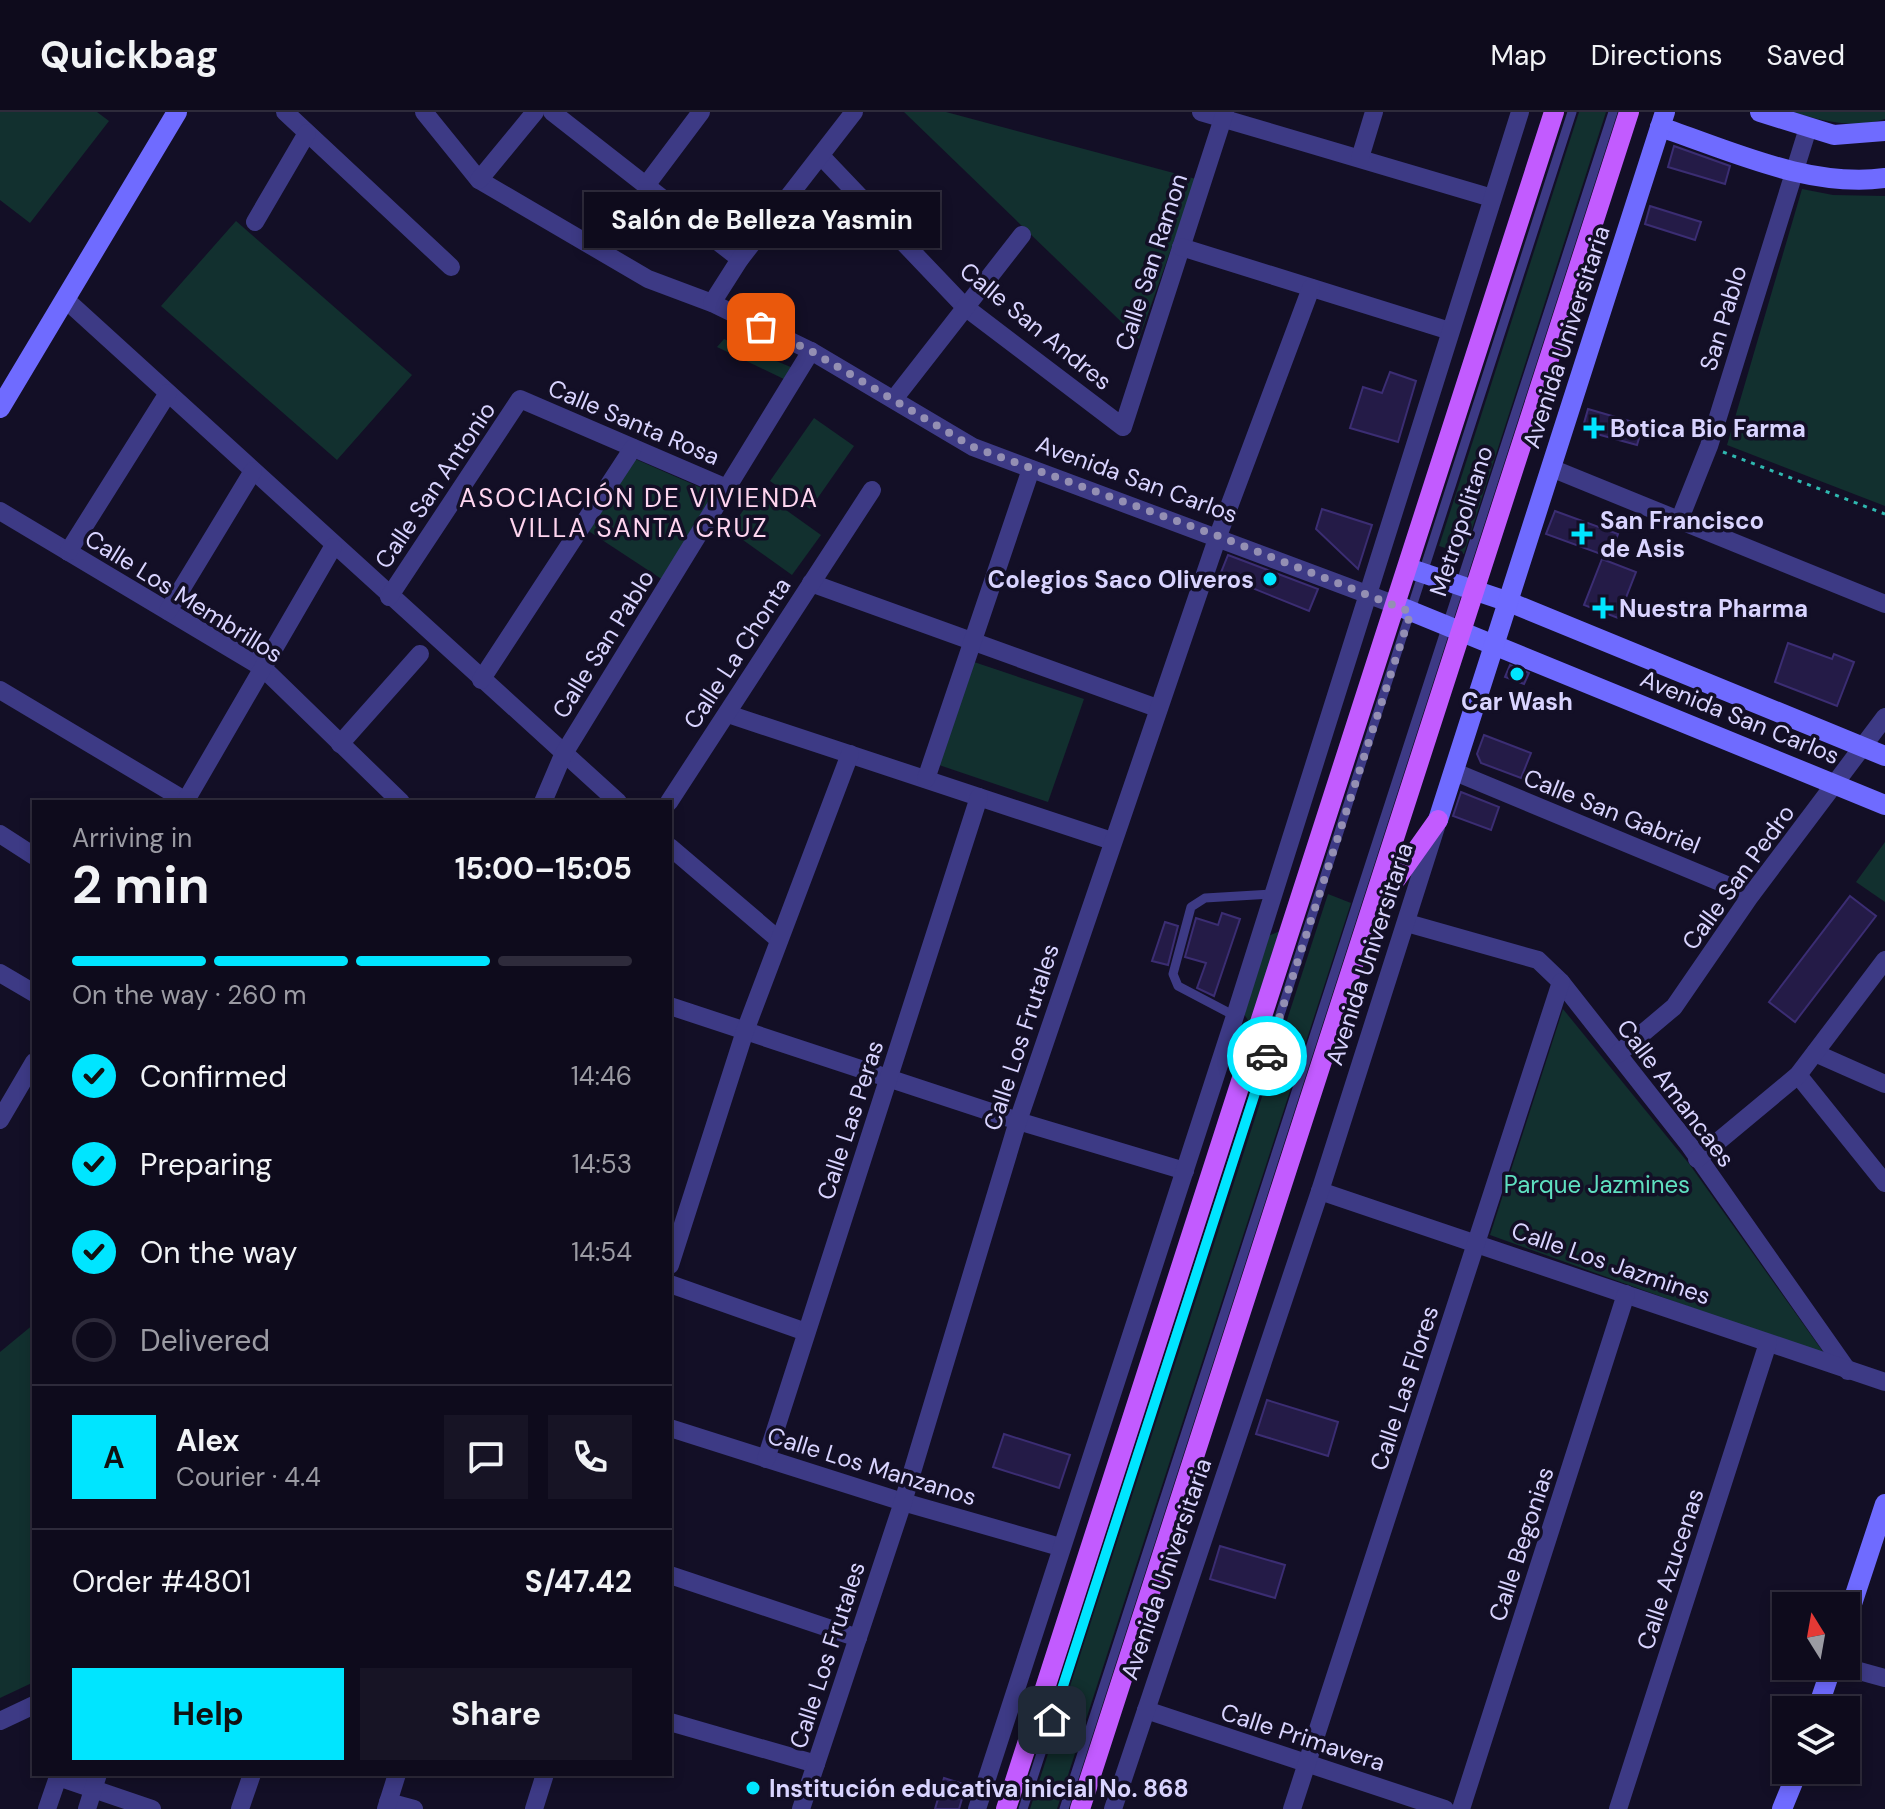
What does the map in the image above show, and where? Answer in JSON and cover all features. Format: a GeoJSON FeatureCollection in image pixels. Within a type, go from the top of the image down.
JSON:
{"type":"FeatureCollection","features":[{"type":"Feature","properties":{"kind":"main road"},"geometry":{"type":"LineString","coordinates":[[1006,1809],[1404,609],[1554,112]]}},
{"type":"Feature","properties":{"kind":"main road","name":"Avenida Universitaria"},"geometry":{"type":"LineString","coordinates":[[1080,1809],[1372,913],[1468,588],[1629,112]]}},
{"type":"Feature","properties":{"kind":"main road"},"geometry":{"type":"LineString","coordinates":[[1372,913],[1438,820]]}},
{"type":"Feature","properties":{"kind":"street"},"geometry":{"type":"LineString","coordinates":[[0,408],[177,112]]}},
{"type":"Feature","properties":{"kind":"street"},"geometry":{"type":"LineString","coordinates":[[285,112],[451,267]]}},
{"type":"Feature","properties":{"kind":"street","name":"Avenida San Carlos"},"geometry":{"type":"LineString","coordinates":[[424,112],[479,180],[648,279],[712,303],[811,351],[973,447],[1367,594],[1885,805]]}},
{"type":"Feature","properties":{"kind":"street"},"geometry":{"type":"LineString","coordinates":[[479,180],[535,112]]}},
{"type":"Feature","properties":{"kind":"street"},"geometry":{"type":"LineString","coordinates":[[552,112],[740,259]]}},
{"type":"Feature","properties":{"kind":"street"},"geometry":{"type":"LineString","coordinates":[[647,184],[701,112]]}},
{"type":"Feature","properties":{"kind":"street"},"geometry":{"type":"LineString","coordinates":[[712,303],[740,259],[854,112]]}},
{"type":"Feature","properties":{"kind":"street"},"geometry":{"type":"LineString","coordinates":[[1201,112],[1224,115],[1492,198]]}},
{"type":"Feature","properties":{"kind":"street"},"geometry":{"type":"LineString","coordinates":[[1360,158],[1374,112]]}},
{"type":"Feature","properties":{"kind":"street"},"geometry":{"type":"LineString","coordinates":[[977,1809],[1235,1016],[1520,112]]}},
{"type":"Feature","properties":{"kind":"street"},"geometry":{"type":"LineString","coordinates":[[1760,112],[1834,135],[1885,131]]}},
{"type":"Feature","properties":{"kind":"street","name":"Calle San Ramon"},"geometry":{"type":"LineString","coordinates":[[1123,427],[1224,115]]}},
{"type":"Feature","properties":{"kind":"street"},"geometry":{"type":"LineString","coordinates":[[1662,120],[1822,179],[1859,181],[1885,178]]}},
{"type":"Feature","properties":{"kind":"street","name":"Avenida Universitaria"},"geometry":{"type":"LineString","coordinates":[[1113,1809],[1320,1191],[1662,120]]}},
{"type":"Feature","properties":{"kind":"street","name":"San Pablo"},"geometry":{"type":"LineString","coordinates":[[1679,521],[1709,446],[1808,128]]}},
{"type":"Feature","properties":{"kind":"street"},"geometry":{"type":"LineString","coordinates":[[255,222],[307,133]]}},
{"type":"Feature","properties":{"kind":"street","name":"Calle San Andres"},"geometry":{"type":"LineString","coordinates":[[821,156],[965,307],[1123,427]]}},
{"type":"Feature","properties":{"kind":"street"},"geometry":{"type":"LineString","coordinates":[[894,399],[1022,235]]}},
{"type":"Feature","properties":{"kind":"street"},"geometry":{"type":"LineString","coordinates":[[1181,247],[1450,331]]}},
{"type":"Feature","properties":{"kind":"street","name":"Calle Los Frutales"},"geometry":{"type":"LineString","coordinates":[[801,1809],[903,1502],[1018,1121],[1157,708],[1311,288]]}},
{"type":"Feature","properties":{"kind":"street"},"geometry":{"type":"LineString","coordinates":[[65,299],[333,547],[616,800]]}},
{"type":"Feature","properties":{"kind":"street","name":"Calle San Pablo"},"geometry":{"type":"LineString","coordinates":[[544,800],[563,755],[811,351]]}},
{"type":"Feature","properties":{"kind":"street"},"geometry":{"type":"LineString","coordinates":[[68,552],[168,393]]}},
{"type":"Feature","properties":{"kind":"street","name":"Calle Santa Rosa"},"geometry":{"type":"LineString","coordinates":[[520,399],[729,489]]}},
{"type":"Feature","properties":{"kind":"street","name":"Calle San Antonio"},"geometry":{"type":"LineString","coordinates":[[389,597],[520,399]]}},
{"type":"Feature","properties":{"kind":"street"},"geometry":{"type":"LineString","coordinates":[[481,680],[633,448]]}},
{"type":"Feature","properties":{"kind":"street"},"geometry":{"type":"LineString","coordinates":[[1551,468],[1885,604]]}},
{"type":"Feature","properties":{"kind":"street"},"geometry":{"type":"LineString","coordinates":[[926,779],[1031,469]]}},
{"type":"Feature","properties":{"kind":"street"},"geometry":{"type":"LineString","coordinates":[[168,611],[253,471]]}},
{"type":"Feature","properties":{"kind":"street","name":"Calle La Chonta"},"geometry":{"type":"LineString","coordinates":[[670,800],[872,490]]}},
{"type":"Feature","properties":{"kind":"street","name":"Calle Los Membrillos"},"geometry":{"type":"LineString","coordinates":[[0,511],[263,668],[399,800]]}},
{"type":"Feature","properties":{"kind":"street"},"geometry":{"type":"LineString","coordinates":[[186,800],[333,547]]}},
{"type":"Feature","properties":{"kind":"street","name":"Avenida San Carlos"},"geometry":{"type":"LineString","coordinates":[[1379,558],[1509,602],[1885,756]]}},
{"type":"Feature","properties":{"kind":"street"},"geometry":{"type":"LineString","coordinates":[[811,583],[1157,708]]}},
{"type":"Feature","properties":{"kind":"street"},"geometry":{"type":"LineString","coordinates":[[340,744],[420,654]]}},
{"type":"Feature","properties":{"kind":"street"},"geometry":{"type":"LineString","coordinates":[[0,690],[183,800]]}},
{"type":"Feature","properties":{"kind":"street"},"geometry":{"type":"LineString","coordinates":[[728,714],[1112,841]]}},
{"type":"Feature","properties":{"kind":"street","name":"Calle San Pedro"},"geometry":{"type":"LineString","coordinates":[[1618,1054],[1674,1007],[1751,895],[1885,717]]}},
{"type":"Feature","properties":{"kind":"street"},"geometry":{"type":"LineString","coordinates":[[672,1259],[745,1031],[850,754]]}},
{"type":"Feature","properties":{"kind":"street","name":"Calle San Gabriel"},"geometry":{"type":"LineString","coordinates":[[1455,772],[1751,895]]}},
{"type":"Feature","properties":{"kind":"street","name":"Calle Las Peras"},"geometry":{"type":"LineString","coordinates":[[766,1459],[979,797]]}},
{"type":"Feature","properties":{"kind":"street"},"geometry":{"type":"LineString","coordinates":[[0,834],[32,855]]}},
{"type":"Feature","properties":{"kind":"street"},"geometry":{"type":"LineString","coordinates":[[672,849],[779,940]]}},
{"type":"Feature","properties":{"kind":"street","name":"Calle Amancaes"},"geometry":{"type":"LineString","coordinates":[[1407,923],[1538,960],[1561,982],[1697,1159],[1848,1371]]}},
{"type":"Feature","properties":{"kind":"street"},"geometry":{"type":"LineString","coordinates":[[1697,1159],[1798,1075],[1885,960]]}},
{"type":"Feature","properties":{"kind":"street"},"geometry":{"type":"LineString","coordinates":[[0,973],[32,992]]}},
{"type":"Feature","properties":{"kind":"street","name":"Calle Las Flores"},"geometry":{"type":"LineString","coordinates":[[1292,1809],[1561,982]]}},
{"type":"Feature","properties":{"kind":"street"},"geometry":{"type":"LineString","coordinates":[[672,1007],[1018,1121],[1185,1171]]}},
{"type":"Feature","properties":{"kind":"street"},"geometry":{"type":"LineString","coordinates":[[1815,1053],[1885,1084]]}},
{"type":"Feature","properties":{"kind":"street"},"geometry":{"type":"LineString","coordinates":[[0,1120],[32,1065]]}},
{"type":"Feature","properties":{"kind":"street"},"geometry":{"type":"LineString","coordinates":[[1798,1075],[1885,1183]]}},
{"type":"Feature","properties":{"kind":"street","name":"Calle Los Jazmines"},"geometry":{"type":"LineString","coordinates":[[1320,1191],[1885,1382]]}},
{"type":"Feature","properties":{"kind":"street"},"geometry":{"type":"LineString","coordinates":[[672,1285],[806,1332]]}},
{"type":"Feature","properties":{"kind":"street","name":"Calle Begonias"},"geometry":{"type":"LineString","coordinates":[[1461,1809],[1626,1294]]}},
{"type":"Feature","properties":{"kind":"street","name":"Calle Azucenas"},"geometry":{"type":"LineString","coordinates":[[1618,1809],[1768,1343]]}},
{"type":"Feature","properties":{"kind":"street","name":"Calle Los Manzanos"},"geometry":{"type":"LineString","coordinates":[[672,1429],[903,1502],[1060,1547]]}},
{"type":"Feature","properties":{"kind":"street"},"geometry":{"type":"LineString","coordinates":[[1858,1592],[1880,1534],[1885,1504]]}},
{"type":"Feature","properties":{"kind":"street"},"geometry":{"type":"LineString","coordinates":[[672,1576],[858,1638]]}},
{"type":"Feature","properties":{"kind":"street"},"geometry":{"type":"LineString","coordinates":[[1860,1671],[1885,1678]]}},
{"type":"Feature","properties":{"kind":"street"},"geometry":{"type":"LineString","coordinates":[[0,1721],[32,1706]]}},
{"type":"Feature","properties":{"kind":"street","name":"Calle Primavera"},"geometry":{"type":"LineString","coordinates":[[1146,1710],[1445,1809]]}},
{"type":"Feature","properties":{"kind":"street"},"geometry":{"type":"LineString","coordinates":[[672,1723],[816,1764]]}},
{"type":"Feature","properties":{"kind":"street"},"geometry":{"type":"LineString","coordinates":[[47,1809],[58,1776],[96,1782],[152,1809]]}},
{"type":"Feature","properties":{"kind":"street"},"geometry":{"type":"LineString","coordinates":[[240,1809],[251,1776]]}},
{"type":"Feature","properties":{"kind":"street"},"geometry":{"type":"LineString","coordinates":[[396,1776],[387,1805],[414,1809]]}},
{"type":"Feature","properties":{"kind":"street"},"geometry":{"type":"LineString","coordinates":[[534,1809],[544,1776]]}},
{"type":"Feature","properties":{"kind":"street"},"geometry":{"type":"LineString","coordinates":[[87,1809],[96,1782]]}},
{"type":"Feature","properties":{"kind":"street"},"geometry":{"type":"LineString","coordinates":[[1782,1809],[1792,1784]]}},
{"type":"Feature","properties":{"kind":"lane","name":"Metropolitano"},"geometry":{"type":"LineString","coordinates":[[1416,570],[1572,112]]}},
{"type":"Feature","properties":{"kind":"lane","name":"Metropolitano"},"geometry":{"type":"LineString","coordinates":[[1468,588],[1613,112]]}},
{"type":"Feature","properties":{"kind":"lane","name":"Metropolitano"},"geometry":{"type":"LineString","coordinates":[[1023,1809],[1404,609]]}},
{"type":"Feature","properties":{"kind":"lane","name":"Metropolitano"},"geometry":{"type":"LineString","coordinates":[[1064,1809],[1455,629]]}},
{"type":"Feature","properties":{"kind":"lane"},"geometry":{"type":"LineString","coordinates":[[1235,1016],[1178,986],[1173,974],[1191,907],[1205,898],[1272,894]]}},
{"type":"Feature","properties":{"kind":"path"},"geometry":{"type":"LineString","coordinates":[[1709,446],[1885,514]]}},
{"type":"Feature","properties":{"kind":"green space"},"geometry":{"type":"Polygon","coordinates":[[[0,112],[97,112],[109,121],[30,223],[0,200],[0,112]]]}},
{"type":"Feature","properties":{"kind":"green space"},"geometry":{"type":"Polygon","coordinates":[[[904,112],[946,112],[1196,179],[1139,339],[904,112]]]}},
{"type":"Feature","properties":{"kind":"green space"},"geometry":{"type":"Polygon","coordinates":[[[1579,112],[1606,112],[1464,554],[1439,546],[1579,112]]]}},
{"type":"Feature","properties":{"kind":"green space"},"geometry":{"type":"Polygon","coordinates":[[[1792,112],[1885,112],[1885,119],[1851,124],[1792,112]]]}},
{"type":"Feature","properties":{"kind":"green space"},"geometry":{"type":"Polygon","coordinates":[[[1802,189],[1833,195],[1885,196],[1885,506],[1727,445],[1802,189]]]}},
{"type":"Feature","properties":{"kind":"green space"},"geometry":{"type":"Polygon","coordinates":[[[236,221],[412,375],[337,460],[161,306],[236,221]]]}},
{"type":"Feature","properties":{"kind":"green space"},"geometry":{"type":"Polygon","coordinates":[[[724,339],[793,368],[786,380],[717,347],[724,339]]]}},
{"type":"Feature","properties":{"kind":"green space"},"geometry":{"type":"Polygon","coordinates":[[[814,418],[854,446],[810,509],[770,481],[814,418]]]}},
{"type":"Feature","properties":{"kind":"green space"},"geometry":{"type":"Polygon","coordinates":[[[633,458],[715,494],[663,580],[587,530],[633,458]]]}},
{"type":"Feature","properties":{"kind":"green space"},"geometry":{"type":"Polygon","coordinates":[[[758,490],[821,535],[792,575],[729,530],[758,490]]]}},
{"type":"Feature","properties":{"kind":"green space"},"geometry":{"type":"Polygon","coordinates":[[[974,662],[1084,699],[1048,802],[939,765],[974,662]]]}},
{"type":"Feature","properties":{"kind":"green space"},"geometry":{"type":"Polygon","coordinates":[[[1885,842],[1885,902],[1856,882],[1885,842]]]}},
{"type":"Feature","properties":{"kind":"green space"},"geometry":{"type":"Polygon","coordinates":[[[1328,894],[1351,903],[1057,1809],[1030,1809],[1328,894]]]}},
{"type":"Feature","properties":{"kind":"green space"},"geometry":{"type":"Polygon","coordinates":[[[1285,929],[1254,1030],[1241,1009],[1263,938],[1285,929]]]}},
{"type":"Feature","properties":{"kind":"green space","name":"Parque Jazmines"},"geometry":{"type":"Polygon","coordinates":[[[1563,1009],[1690,1165],[1826,1356],[1490,1235],[1563,1009]]]}},
{"type":"Feature","properties":{"kind":"green space"},"geometry":{"type":"Polygon","coordinates":[[[32,1326],[32,1683],[0,1698],[0,1352],[32,1326]]]}},
{"type":"Feature","properties":{"kind":"building"},"geometry":{"type":"Polygon","coordinates":[[[1674,146],[1730,166],[1725,184],[1668,167],[1674,146]]]}},
{"type":"Feature","properties":{"kind":"building"},"geometry":{"type":"Polygon","coordinates":[[[1650,206],[1701,222],[1695,240],[1645,224],[1650,206]]]}},
{"type":"Feature","properties":{"kind":"building"},"geometry":{"type":"Polygon","coordinates":[[[1390,372],[1416,381],[1398,442],[1350,428],[1363,387],[1382,393],[1390,372]]]}},
{"type":"Feature","properties":{"kind":"building"},"geometry":{"type":"Polygon","coordinates":[[[1588,409],[1643,425],[1637,445],[1582,430],[1588,409]]]}},
{"type":"Feature","properties":{"kind":"building"},"geometry":{"type":"Polygon","coordinates":[[[1322,509],[1372,525],[1358,569],[1316,529],[1322,509]]]}},
{"type":"Feature","properties":{"kind":"building","name":"San Francisco de Asis"},"geometry":{"type":"Polygon","coordinates":[[[1555,511],[1618,534],[1609,557],[1546,534],[1555,511]]]}},
{"type":"Feature","properties":{"kind":"building","name":"Colegios Saco Oliveros"},"geometry":{"type":"Polygon","coordinates":[[[1228,555],[1318,589],[1309,611],[1220,575],[1228,555]]]}},
{"type":"Feature","properties":{"kind":"building"},"geometry":{"type":"Polygon","coordinates":[[[1602,559],[1636,572],[1618,618],[1584,605],[1602,559]]]}},
{"type":"Feature","properties":{"kind":"building"},"geometry":{"type":"Polygon","coordinates":[[[1788,643],[1832,659],[1834,654],[1854,662],[1837,706],[1775,682],[1788,643]]]}},
{"type":"Feature","properties":{"kind":"building","name":"Car Wash"},"geometry":{"type":"Polygon","coordinates":[[[1510,665],[1529,673],[1524,684],[1505,677],[1510,665]]]}},
{"type":"Feature","properties":{"kind":"building"},"geometry":{"type":"Polygon","coordinates":[[[1484,735],[1531,753],[1521,778],[1481,763],[1477,754],[1484,735]]]}},
{"type":"Feature","properties":{"kind":"building"},"geometry":{"type":"Polygon","coordinates":[[[1461,792],[1499,807],[1491,830],[1453,816],[1461,792]]]}},
{"type":"Feature","properties":{"kind":"building"},"geometry":{"type":"Polygon","coordinates":[[[1850,896],[1876,916],[1795,1022],[1769,1002],[1850,896]]]}},
{"type":"Feature","properties":{"kind":"building"},"geometry":{"type":"Polygon","coordinates":[[[1222,913],[1240,919],[1214,996],[1197,988],[1206,963],[1185,957],[1196,918],[1218,925],[1222,913]]]}},
{"type":"Feature","properties":{"kind":"building"},"geometry":{"type":"Polygon","coordinates":[[[1165,922],[1178,926],[1168,965],[1152,961],[1165,922]]]}},
{"type":"Feature","properties":{"kind":"building"},"geometry":{"type":"Polygon","coordinates":[[[1267,1400],[1338,1422],[1328,1456],[1256,1434],[1267,1400]]]}},
{"type":"Feature","properties":{"kind":"building"},"geometry":{"type":"Polygon","coordinates":[[[1004,1434],[1070,1455],[1059,1488],[993,1467],[1004,1434]]]}},
{"type":"Feature","properties":{"kind":"building"},"geometry":{"type":"Polygon","coordinates":[[[1220,1546],[1285,1565],[1275,1598],[1210,1579],[1220,1546]]]}},
{"type":"Feature","properties":{"kind":"building"},"geometry":{"type":"Polygon","coordinates":[[[944,1778],[966,1785],[959,1809],[935,1809],[944,1778]]]}},
{"type":"Feature","properties":{"kind":"way so far"},"geometry":{"type":"LineString","coordinates":[[761,327],[811,351],[973,447],[1218,536],[1411,612],[1267,1056]]}},
{"type":"Feature","properties":{"kind":"place","name":"Salón de Belleza Yasmin"},"geometry":{"type":"Point","coordinates":[761,327]}},
{"type":"Feature","properties":{"kind":"place","name":"Botica Bio Farma"},"geometry":{"type":"Point","coordinates":[1594,428]}},
{"type":"Feature","properties":{"kind":"place","name":"San Francisco de Asis"},"geometry":{"type":"Point","coordinates":[1582,534]}},
{"type":"Feature","properties":{"kind":"place","name":"Colegios Saco Oliveros"},"geometry":{"type":"Point","coordinates":[1270,579]}},
{"type":"Feature","properties":{"kind":"place","name":"Nuestra Pharma"},"geometry":{"type":"Point","coordinates":[1603,608]}},
{"type":"Feature","properties":{"kind":"place","name":"Car Wash"},"geometry":{"type":"Point","coordinates":[1517,674]}},
{"type":"Feature","properties":{"kind":"place","name":"Institución educativa inicial No. 868"},"geometry":{"type":"Point","coordinates":[753,1788]}},
{"type":"Feature","properties":{"kind":"district","name":"ASOCIACIÓN DE VIVIENDA VILLA SANTA CRUZ"},"geometry":{"type":"Point","coordinates":[639,513]}},
{"type":"Feature","properties":{"kind":"route"},"geometry":{"type":"LineString","coordinates":[[1052,1720],[1267,1056]]}}]}
